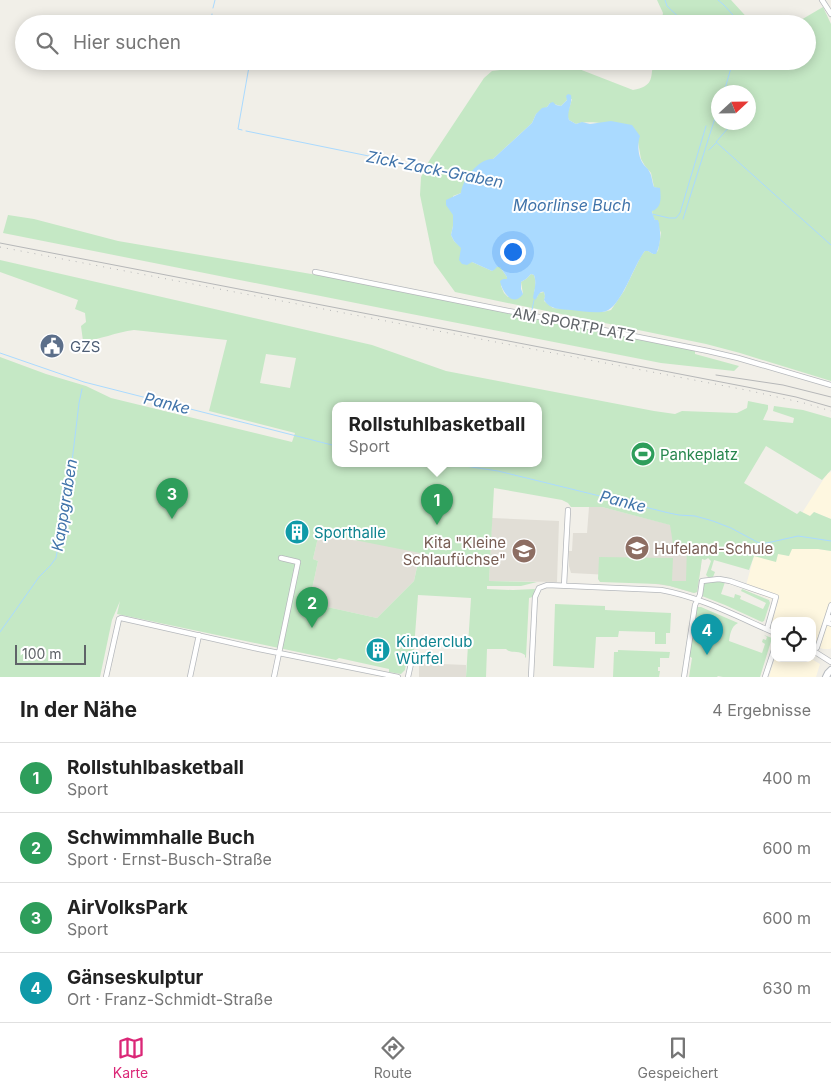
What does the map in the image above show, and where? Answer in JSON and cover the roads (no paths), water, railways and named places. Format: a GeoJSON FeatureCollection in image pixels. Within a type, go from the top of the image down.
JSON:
{"type":"FeatureCollection","features":[{"type":"Feature","properties":{"kind":"main road"},"geometry":{"type":"LineString","coordinates":[[826,677],[831,670]]}},
{"type":"Feature","properties":{"kind":"street"},"geometry":{"type":"LineString","coordinates":[[822,0],[831,14]]}},
{"type":"Feature","properties":{"kind":"street","name":"AM SPORTPLATZ"},"geometry":{"type":"LineString","coordinates":[[315,272],[708,351],[831,385]]}},
{"type":"Feature","properties":{"kind":"street"},"geometry":{"type":"LineString","coordinates":[[564,585],[568,510]]}},
{"type":"Feature","properties":{"kind":"street"},"geometry":{"type":"LineString","coordinates":[[274,677],[298,562],[281,558]]}},
{"type":"Feature","properties":{"kind":"street"},"geometry":{"type":"LineString","coordinates":[[684,677],[695,604],[700,595],[702,581],[719,579],[730,581],[776,597],[767,629]]}},
{"type":"Feature","properties":{"kind":"street"},"geometry":{"type":"LineString","coordinates":[[530,677],[535,597],[539,588],[544,585],[675,592],[724,610],[771,631]]}},
{"type":"Feature","properties":{"kind":"street"},"geometry":{"type":"LineString","coordinates":[[816,646],[831,605]]}},
{"type":"Feature","properties":{"kind":"street"},"geometry":{"type":"LineString","coordinates":[[828,616],[830,617],[828,623],[831,624]]}},
{"type":"Feature","properties":{"kind":"street"},"geometry":{"type":"LineString","coordinates":[[106,677],[119,619],[126,618],[278,653],[398,677]]}},
{"type":"Feature","properties":{"kind":"street"},"geometry":{"type":"LineString","coordinates":[[190,677],[199,635]]}},
{"type":"Feature","properties":{"kind":"street"},"geometry":{"type":"LineString","coordinates":[[816,650],[831,662]]}},
{"type":"Feature","properties":{"kind":"street"},"geometry":{"type":"LineString","coordinates":[[408,677],[412,659]]}},
{"type":"Feature","properties":{"kind":"street"},"geometry":{"type":"LineString","coordinates":[[765,677],[771,659]]}},
{"type":"Feature","properties":{"kind":"water","name":"Moorlinse Buch"},"geometry":{"type":"Polygon","coordinates":[[[568,94],[571,95],[569,120],[576,124],[611,121],[632,125],[640,136],[638,147],[640,159],[650,173],[654,187],[660,188],[661,198],[659,205],[652,211],[655,220],[658,220],[660,230],[657,252],[653,254],[645,251],[621,296],[609,310],[602,312],[586,312],[549,306],[544,300],[544,292],[540,293],[535,300],[533,298],[535,278],[531,274],[521,282],[523,294],[519,298],[512,299],[508,297],[500,281],[507,279],[507,277],[500,267],[492,271],[472,262],[467,265],[462,264],[459,260],[461,248],[451,235],[453,215],[446,205],[446,200],[461,193],[464,182],[477,166],[482,162],[493,159],[532,123],[536,114],[542,108],[547,107],[553,102],[561,106],[567,100],[566,96],[568,94]]]}},
{"type":"Feature","properties":{"kind":"waterway","name":"Zick-Zack-Graben"},"geometry":{"type":"LineString","coordinates":[[213,8],[215,0]]}},
{"type":"Feature","properties":{"kind":"waterway"},"geometry":{"type":"LineString","coordinates":[[665,0],[667,6],[676,15]]}},
{"type":"Feature","properties":{"kind":"waterway"},"geometry":{"type":"LineString","coordinates":[[718,0],[733,15]]}},
{"type":"Feature","properties":{"kind":"waterway","name":"Zick-Zack-Graben"},"geometry":{"type":"LineString","coordinates":[[242,130],[238,129],[248,70]]}},
{"type":"Feature","properties":{"kind":"waterway"},"geometry":{"type":"LineString","coordinates":[[726,85],[730,70]]}},
{"type":"Feature","properties":{"kind":"waterway","name":"Zick-Zack-Graben"},"geometry":{"type":"LineString","coordinates":[[652,214],[676,218],[680,213],[706,126]]}},
{"type":"Feature","properties":{"kind":"waterway"},"geometry":{"type":"LineString","coordinates":[[683,219],[711,130]]}},
{"type":"Feature","properties":{"kind":"waterway"},"geometry":{"type":"LineString","coordinates":[[726,130],[716,142],[831,245]]}},
{"type":"Feature","properties":{"kind":"waterway","name":"Zick-Zack-Graben"},"geometry":{"type":"LineString","coordinates":[[246,131],[467,176]]}},
{"type":"Feature","properties":{"kind":"waterway"},"geometry":{"type":"LineString","coordinates":[[709,150],[716,143]]}},
{"type":"Feature","properties":{"kind":"waterway"},"geometry":{"type":"LineString","coordinates":[[532,310],[534,300]]}},
{"type":"Feature","properties":{"kind":"waterway","name":"Panke"},"geometry":{"type":"LineString","coordinates":[[0,353],[84,382],[332,445]]}},
{"type":"Feature","properties":{"kind":"waterway","name":"Kappgraben"},"geometry":{"type":"LineString","coordinates":[[0,632],[39,577],[56,558],[82,389]]}},
{"type":"Feature","properties":{"kind":"waterway","name":"Panke"},"geometry":{"type":"LineString","coordinates":[[472,467],[498,471],[669,513],[695,516],[731,528],[759,543],[798,536],[831,541]]}},
{"type":"Feature","properties":{"kind":"tram line"},"geometry":{"type":"LineString","coordinates":[[0,243],[747,387],[796,397],[831,407]]}},
{"type":"Feature","properties":{"kind":"tram line"},"geometry":{"type":"LineString","coordinates":[[716,375],[783,385],[831,397]]}},
{"type":"Feature","properties":{"kind":"railway"},"geometry":{"type":"LineString","coordinates":[[0,247],[746,390],[831,411]]}},
{"type":"Feature","properties":{"kind":"place","name":"GZS"},"geometry":{"type":"Point","coordinates":[52,346]}},
{"type":"Feature","properties":{"kind":"place","name":"Pankeplatz"},"geometry":{"type":"Point","coordinates":[643,454]}},
{"type":"Feature","properties":{"kind":"place","name":"AirVolksPark"},"geometry":{"type":"Point","coordinates":[172,519]}},
{"type":"Feature","properties":{"kind":"place","name":"Rollstuhlbasketball"},"geometry":{"type":"Point","coordinates":[437,525]}},
{"type":"Feature","properties":{"kind":"place","name":"Sporthalle"},"geometry":{"type":"Point","coordinates":[297,532]}},
{"type":"Feature","properties":{"kind":"place","name":"Hufeland-Schule"},"geometry":{"type":"Point","coordinates":[637,548]}},
{"type":"Feature","properties":{"kind":"place","name":"Kita \"Kleine Schlaufüchse\""},"geometry":{"type":"Point","coordinates":[524,551]}},
{"type":"Feature","properties":{"kind":"place","name":"Schwimmhalle Buch"},"geometry":{"type":"Point","coordinates":[312,628]}},
{"type":"Feature","properties":{"kind":"place","name":"Kinderclub Würfel"},"geometry":{"type":"Point","coordinates":[378,650]}},
{"type":"Feature","properties":{"kind":"place","name":"Gänseskulptur"},"geometry":{"type":"Point","coordinates":[707,655]}}]}
